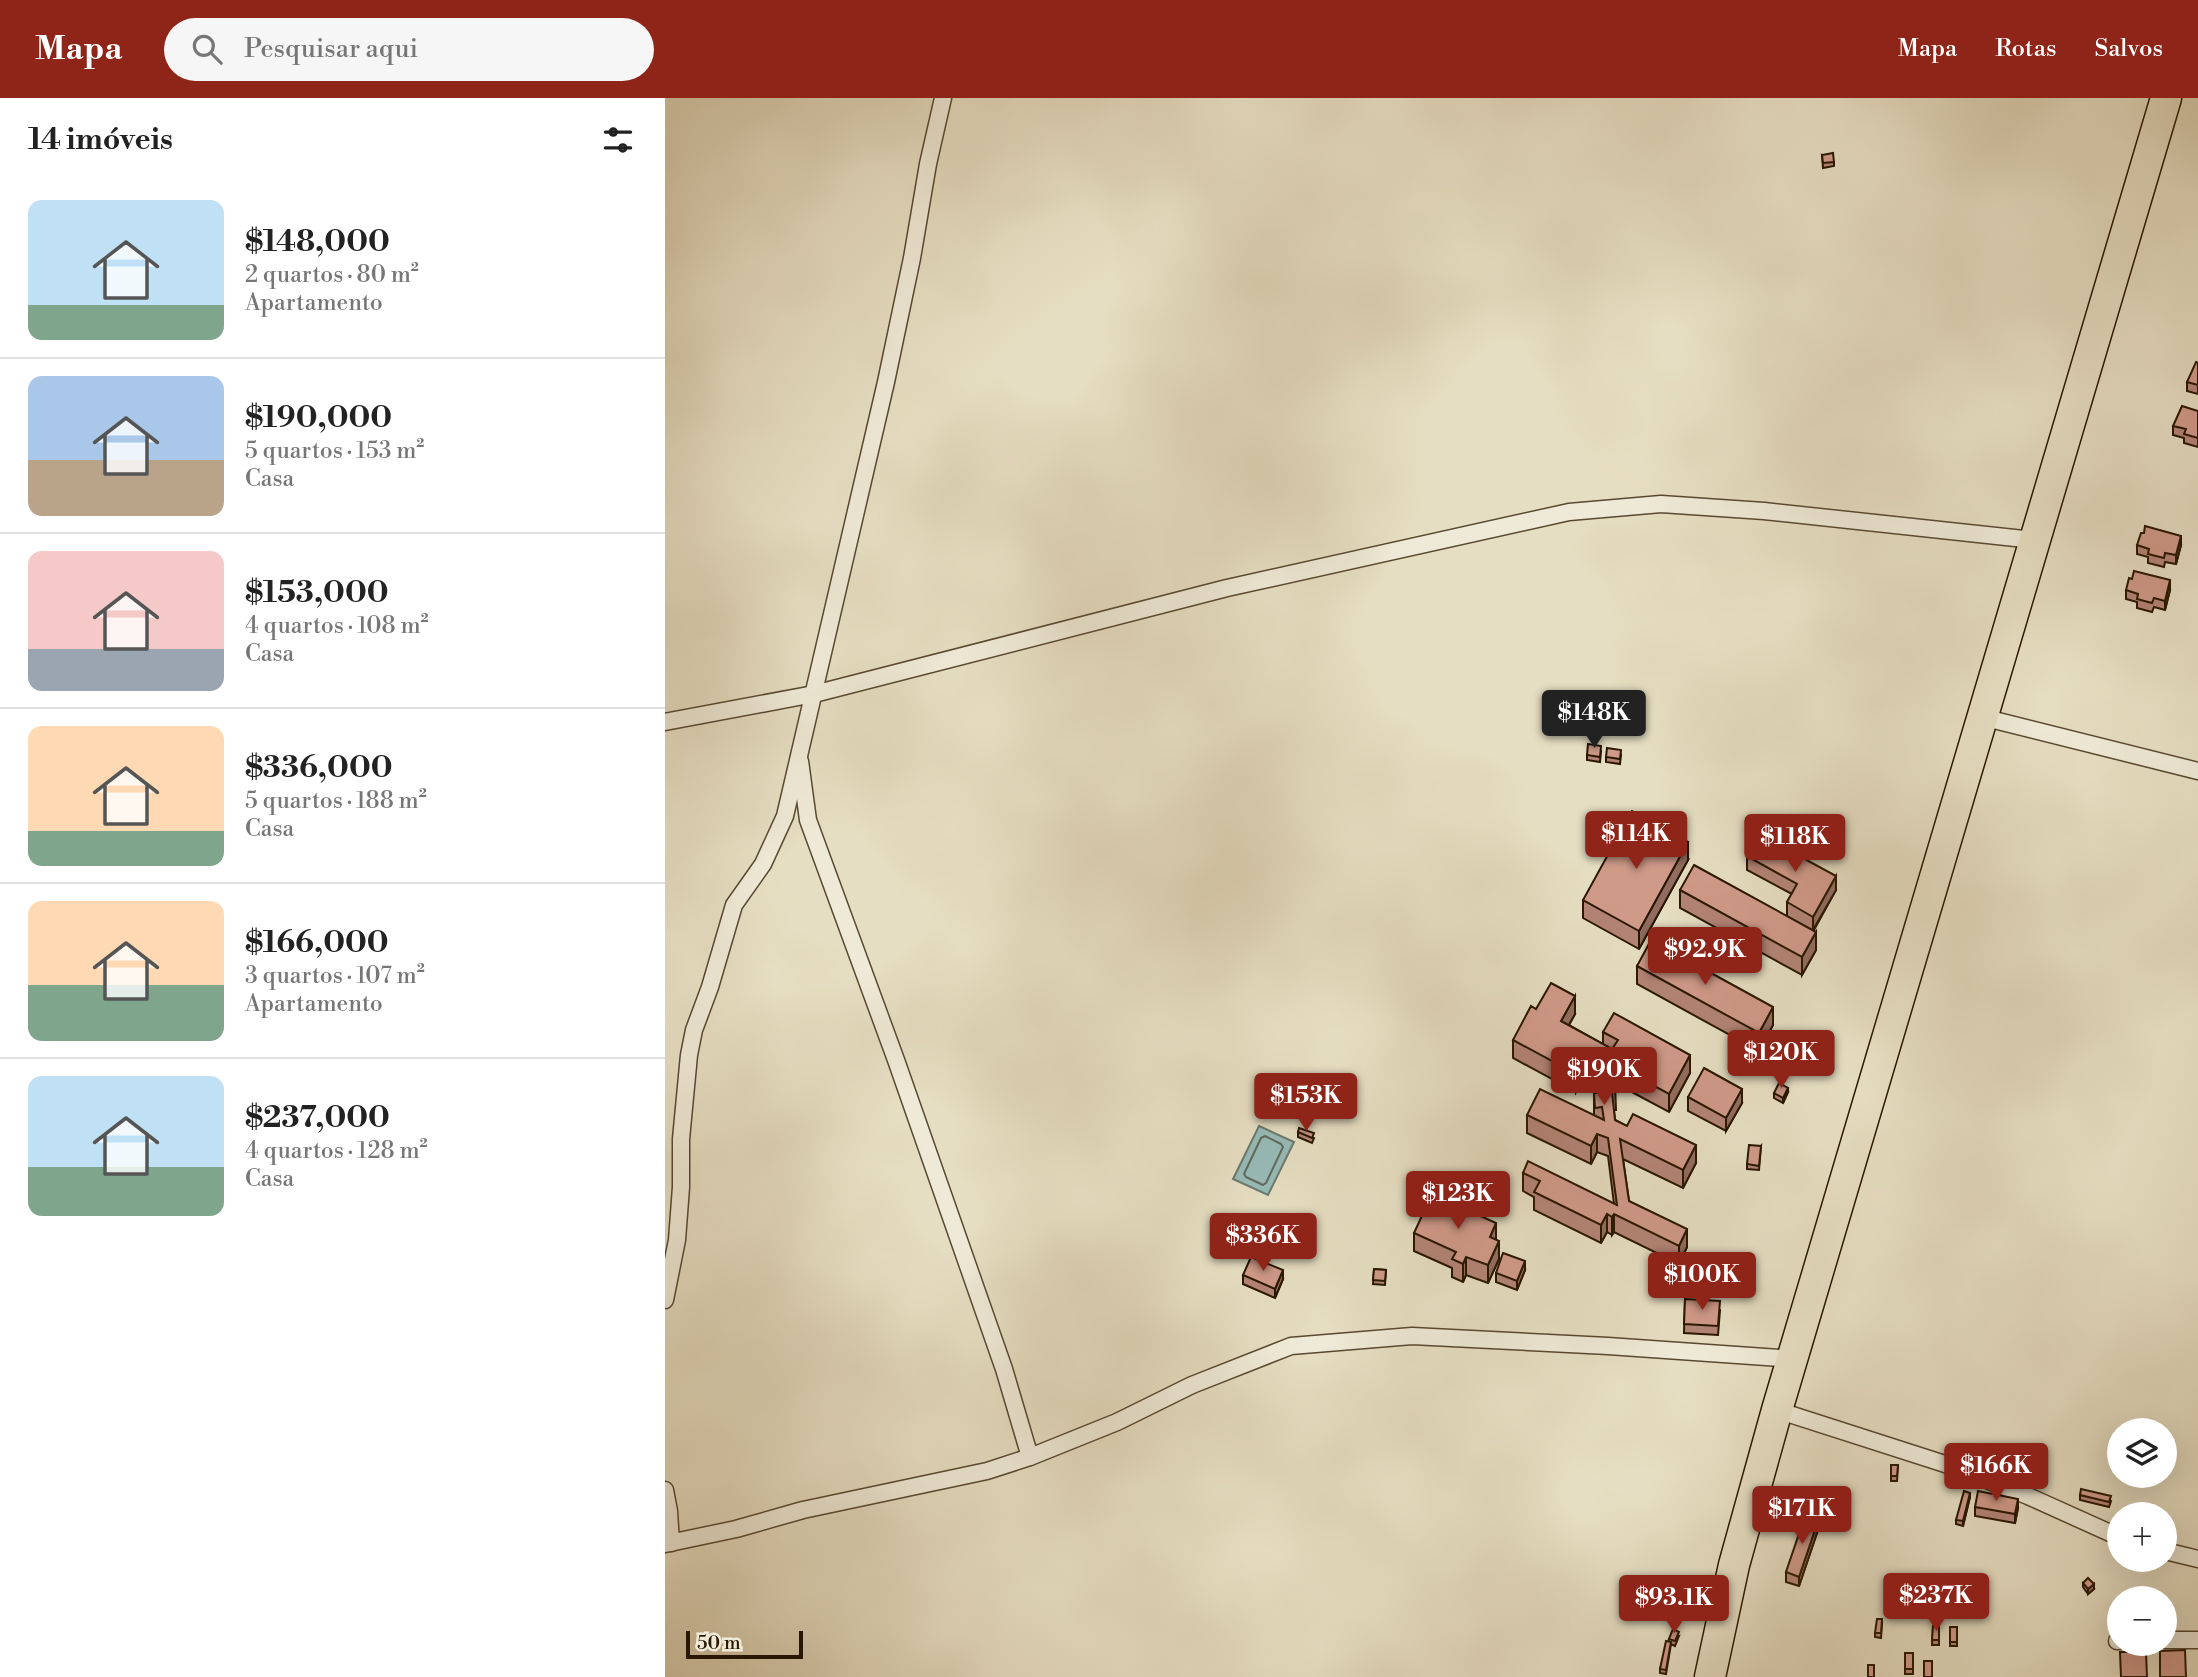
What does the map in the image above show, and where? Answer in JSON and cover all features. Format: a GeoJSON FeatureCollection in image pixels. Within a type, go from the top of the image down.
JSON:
{"type":"FeatureCollection","features":[{"type":"Feature","properties":{"kind":"highway"},"geometry":{"type":"LineString","coordinates":[[1710,1677],[1734,1565],[1777,1410],[2166,98]]}},
{"type":"Feature","properties":{"kind":"street"},"geometry":{"type":"LineString","coordinates":[[665,1300],[677,1240],[681,1139],[694,1030],[711,987],[734,905],[763,864],[785,816],[886,382],[943,98]]}},
{"type":"Feature","properties":{"kind":"street"},"geometry":{"type":"LineString","coordinates":[[665,722],[814,694],[1227,587],[1569,512],[1674,505],[1764,510],[2034,540]]}},
{"type":"Feature","properties":{"kind":"street"},"geometry":{"type":"LineString","coordinates":[[1982,717],[2198,771]]}},
{"type":"Feature","properties":{"kind":"street"},"geometry":{"type":"LineString","coordinates":[[799,752],[808,820],[1000,1356],[1030,1457]]}},
{"type":"Feature","properties":{"kind":"street"},"geometry":{"type":"LineString","coordinates":[[665,1490],[669,1511],[668,1544],[803,1510],[987,1471],[1117,1422],[1192,1385],[1291,1346],[1412,1336],[1794,1359]]}},
{"type":"Feature","properties":{"kind":"street"},"geometry":{"type":"LineString","coordinates":[[1777,1410],[1945,1464],[2028,1496],[2107,1532]]}},
{"type":"Feature","properties":{"kind":"street"},"geometry":{"type":"LineString","coordinates":[[2177,1554],[2198,1559]]}},
{"type":"Feature","properties":{"kind":"street"},"geometry":{"type":"LineString","coordinates":[[2177,1640],[2198,1640]]}},
{"type":"Feature","properties":{"kind":"water"},"geometry":{"type":"Polygon","coordinates":[[[1259,1126],[1294,1142],[1268,1195],[1233,1179],[1259,1126]]]}},
{"type":"Feature","properties":{"kind":"building"},"geometry":{"type":"Polygon","coordinates":[[[1833,153],[1834,162],[1823,163],[1822,155],[1833,153]]]}},
{"type":"Feature","properties":{"kind":"building"},"geometry":{"type":"Polygon","coordinates":[[[2196,362],[2198,363],[2198,385],[2187,382],[2196,362]]]}},
{"type":"Feature","properties":{"kind":"building"},"geometry":{"type":"Polygon","coordinates":[[[2182,406],[2198,411],[2198,438],[2184,434],[2186,429],[2173,426],[2182,406]]]}},
{"type":"Feature","properties":{"kind":"building"},"geometry":{"type":"Polygon","coordinates":[[[2145,526],[2181,536],[2176,555],[2165,553],[2164,558],[2148,554],[2149,549],[2137,545],[2145,526]]]}},
{"type":"Feature","properties":{"kind":"building"},"geometry":{"type":"Polygon","coordinates":[[[2134,571],[2170,580],[2165,601],[2154,598],[2152,603],[2137,599],[2138,594],[2126,590],[2134,571]]]}},
{"type":"Feature","properties":{"kind":"building"},"geometry":{"type":"Polygon","coordinates":[[[1588,744],[1601,746],[1600,757],[1587,755],[1588,744]]]}},
{"type":"Feature","properties":{"kind":"building"},"geometry":{"type":"Polygon","coordinates":[[[1607,748],[1621,750],[1620,759],[1606,757],[1607,748]]]}},
{"type":"Feature","properties":{"kind":"building"},"geometry":{"type":"Polygon","coordinates":[[[1632,811],[1688,842],[1639,931],[1583,900],[1632,811]]]}},
{"type":"Feature","properties":{"kind":"building"},"geometry":{"type":"Polygon","coordinates":[[[1759,834],[1836,876],[1813,917],[1787,902],[1797,884],[1747,856],[1759,834]]]}},
{"type":"Feature","properties":{"kind":"building"},"geometry":{"type":"Polygon","coordinates":[[[1694,865],[1816,932],[1802,957],[1680,890],[1694,865]]]}},
{"type":"Feature","properties":{"kind":"building"},"geometry":{"type":"Polygon","coordinates":[[[1651,940],[1773,1007],[1759,1033],[1637,966],[1651,940]]]}},
{"type":"Feature","properties":{"kind":"building"},"geometry":{"type":"Polygon","coordinates":[[[1551,983],[1575,996],[1561,1021],[1612,1049],[1618,1040],[1603,1032],[1614,1013],[1690,1055],[1669,1094],[1606,1060],[1607,1080],[1615,1080],[1616,1092],[1612,1092],[1615,1120],[1627,1126],[1633,1114],[1696,1145],[1683,1170],[1620,1139],[1629,1201],[1687,1229],[1679,1246],[1614,1214],[1612,1217],[1607,1214],[1601,1225],[1534,1192],[1540,1181],[1523,1173],[1528,1161],[1617,1205],[1608,1138],[1597,1134],[1591,1146],[1527,1115],[1540,1089],[1604,1120],[1602,1107],[1595,1108],[1594,1093],[1599,1093],[1599,1064],[1586,1057],[1576,1074],[1513,1040],[1531,1006],[1536,1009],[1551,983]]]}},
{"type":"Feature","properties":{"kind":"building"},"geometry":{"type":"Polygon","coordinates":[[[1704,1068],[1742,1089],[1726,1118],[1688,1097],[1704,1068]]]}},
{"type":"Feature","properties":{"kind":"building"},"geometry":{"type":"Polygon","coordinates":[[[1779,1083],[1788,1088],[1783,1098],[1774,1093],[1779,1083]]]}},
{"type":"Feature","properties":{"kind":"building"},"geometry":{"type":"Polygon","coordinates":[[[1299,1128],[1314,1133],[1312,1138],[1298,1132],[1299,1128]]]}},
{"type":"Feature","properties":{"kind":"building"},"geometry":{"type":"Polygon","coordinates":[[[1749,1145],[1761,1146],[1759,1166],[1747,1164],[1749,1145]]]}},
{"type":"Feature","properties":{"kind":"building"},"geometry":{"type":"Polygon","coordinates":[[[1432,1194],[1496,1223],[1490,1237],[1499,1241],[1488,1265],[1466,1257],[1463,1264],[1452,1259],[1456,1252],[1414,1233],[1432,1194]]]}},
{"type":"Feature","properties":{"kind":"building"},"geometry":{"type":"Polygon","coordinates":[[[1503,1253],[1525,1261],[1517,1281],[1496,1273],[1503,1253]]]}},
{"type":"Feature","properties":{"kind":"building"},"geometry":{"type":"Polygon","coordinates":[[[1251,1257],[1283,1270],[1275,1289],[1243,1275],[1251,1257]]]}},
{"type":"Feature","properties":{"kind":"building"},"geometry":{"type":"Polygon","coordinates":[[[1374,1269],[1386,1270],[1385,1281],[1373,1280],[1374,1269]]]}},
{"type":"Feature","properties":{"kind":"building"},"geometry":{"type":"Polygon","coordinates":[[[1685,1299],[1720,1301],[1718,1326],[1684,1324],[1685,1299]]]}},
{"type":"Feature","properties":{"kind":"building"},"geometry":{"type":"Polygon","coordinates":[[[1891,1465],[1898,1465],[1897,1476],[1891,1476],[1891,1465]]]}},
{"type":"Feature","properties":{"kind":"building"},"geometry":{"type":"Polygon","coordinates":[[[2081,1489],[2111,1496],[2109,1502],[2080,1495],[2081,1489]]]}},
{"type":"Feature","properties":{"kind":"building"},"geometry":{"type":"Polygon","coordinates":[[[1964,1491],[1970,1493],[1963,1521],[1956,1520],[1964,1491]]]}},
{"type":"Feature","properties":{"kind":"building"},"geometry":{"type":"Polygon","coordinates":[[[1978,1491],[2018,1499],[2015,1514],[1975,1507],[1978,1491]]]}},
{"type":"Feature","properties":{"kind":"building"},"geometry":{"type":"Polygon","coordinates":[[[1805,1516],[1818,1521],[1799,1577],[1786,1572],[1805,1516]]]}},
{"type":"Feature","properties":{"kind":"building"},"geometry":{"type":"Polygon","coordinates":[[[2088,1578],[2094,1584],[2088,1589],[2083,1583],[2088,1578]]]}},
{"type":"Feature","properties":{"kind":"building"},"geometry":{"type":"Polygon","coordinates":[[[1877,1619],[1882,1619],[1881,1633],[1875,1633],[1877,1619]]]}},
{"type":"Feature","properties":{"kind":"building"},"geometry":{"type":"Polygon","coordinates":[[[1933,1626],[1939,1626],[1939,1640],[1932,1640],[1933,1626]]]}},
{"type":"Feature","properties":{"kind":"building"},"geometry":{"type":"Polygon","coordinates":[[[1950,1627],[1957,1627],[1957,1642],[1950,1642],[1950,1627]]]}},
{"type":"Feature","properties":{"kind":"building"},"geometry":{"type":"Polygon","coordinates":[[[1673,1629],[1679,1632],[1675,1641],[1669,1639],[1673,1629]]]}},
{"type":"Feature","properties":{"kind":"building"},"geometry":{"type":"Polygon","coordinates":[[[1666,1641],[1671,1642],[1666,1670],[1660,1669],[1666,1641]]]}},
{"type":"Feature","properties":{"kind":"building"},"geometry":{"type":"Polygon","coordinates":[[[2177,1650],[2185,1650],[2186,1677],[2160,1677],[2160,1656],[2177,1656],[2177,1650]]]}},
{"type":"Feature","properties":{"kind":"building"},"geometry":{"type":"Polygon","coordinates":[[[1905,1653],[1913,1653],[1913,1669],[1905,1669],[1905,1653]]]}},
{"type":"Feature","properties":{"kind":"building"},"geometry":{"type":"Polygon","coordinates":[[[2120,1656],[2146,1656],[2147,1677],[2121,1677],[2120,1656]]]}},
{"type":"Feature","properties":{"kind":"building"},"geometry":{"type":"Polygon","coordinates":[[[1924,1661],[1932,1661],[1932,1677],[1924,1677],[1924,1661]]]}},
{"type":"Feature","properties":{"kind":"building"},"geometry":{"type":"Polygon","coordinates":[[[1868,1665],[1874,1665],[1874,1677],[1868,1677],[1868,1665]]]}}]}
